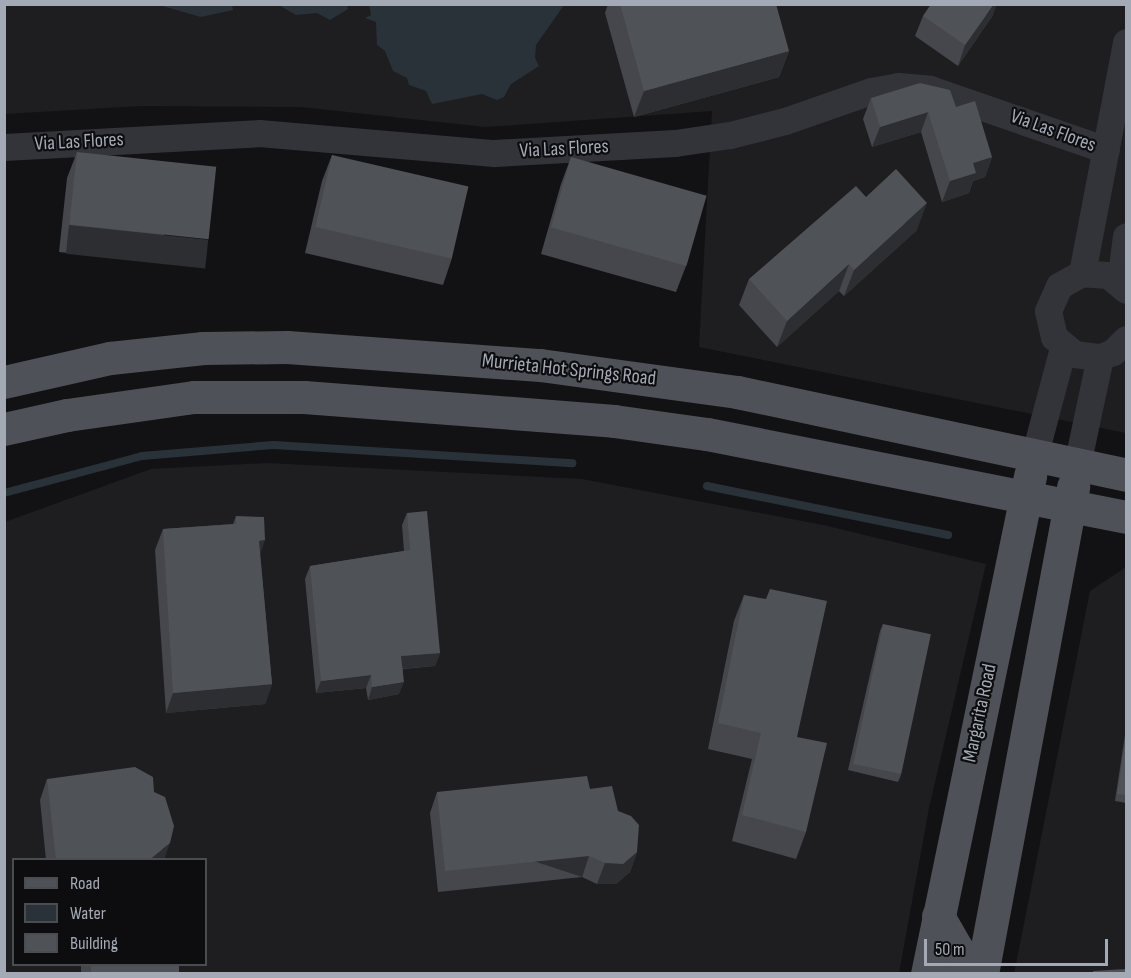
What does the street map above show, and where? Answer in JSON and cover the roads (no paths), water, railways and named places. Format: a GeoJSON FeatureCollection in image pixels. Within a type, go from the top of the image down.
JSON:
{"type":"FeatureCollection","features":[{"type":"Feature","properties":{"kind":"main road","name":"Murrieta Hot Springs Road"},"geometry":{"type":"LineString","coordinates":[[4,381],[110,358],[203,348],[337,349],[634,375],[737,392],[1035,453],[1126,475]]}},
{"type":"Feature","properties":{"kind":"main road"},"geometry":{"type":"LineString","coordinates":[[4,429],[67,414],[194,397],[304,397],[614,421],[707,434],[1126,517]]}},
{"type":"Feature","properties":{"kind":"main road","name":"Margarita Road"},"geometry":{"type":"LineString","coordinates":[[927,974],[1035,453]]}},
{"type":"Feature","properties":{"kind":"main road"},"geometry":{"type":"LineString","coordinates":[[982,974],[1077,465]]}},
{"type":"Feature","properties":{"kind":"main road"},"geometry":{"type":"LineString","coordinates":[[938,916],[957,949],[954,974]]}},
{"type":"Feature","properties":{"kind":"street"},"geometry":{"type":"LineString","coordinates":[[1082,273],[1126,42]]}},
{"type":"Feature","properties":{"kind":"street","name":"Via Las Flores"},"geometry":{"type":"LineString","coordinates":[[4,147],[260,133],[494,153],[675,143],[741,132],[871,91],[898,86],[930,89],[1106,150]]}},
{"type":"Feature","properties":{"kind":"street"},"geometry":{"type":"LineString","coordinates":[[1123,286],[1126,236]]}},
{"type":"Feature","properties":{"kind":"street"},"geometry":{"type":"LineString","coordinates":[[1123,286],[1108,275],[1082,273],[1064,282],[1052,298],[1049,324],[1063,348],[1087,358],[1100,357],[1113,352],[1126,339]]}},
{"type":"Feature","properties":{"kind":"street"},"geometry":{"type":"LineString","coordinates":[[1035,453],[1063,348]]}},
{"type":"Feature","properties":{"kind":"street"},"geometry":{"type":"LineString","coordinates":[[1077,465],[1100,357]]}},
{"type":"Feature","properties":{"kind":"water"},"geometry":{"type":"Polygon","coordinates":[[[159,5],[232,5],[233,10],[201,17],[159,5]]]}},
{"type":"Feature","properties":{"kind":"water"},"geometry":{"type":"Polygon","coordinates":[[[279,5],[347,5],[348,9],[330,20],[317,13],[296,15],[279,5]]]}},
{"type":"Feature","properties":{"kind":"water"},"geometry":{"type":"Polygon","coordinates":[[[369,5],[564,5],[536,45],[535,58],[539,66],[511,84],[504,97],[497,100],[482,94],[432,104],[426,91],[409,85],[407,78],[393,71],[385,51],[377,45],[376,22],[365,18],[371,15],[369,5]]]}},
{"type":"Feature","properties":{"kind":"waterway"},"geometry":{"type":"LineString","coordinates":[[4,493],[142,456],[274,445],[572,463]]}},
{"type":"Feature","properties":{"kind":"waterway"},"geometry":{"type":"LineString","coordinates":[[707,486],[948,535]]}}]}
